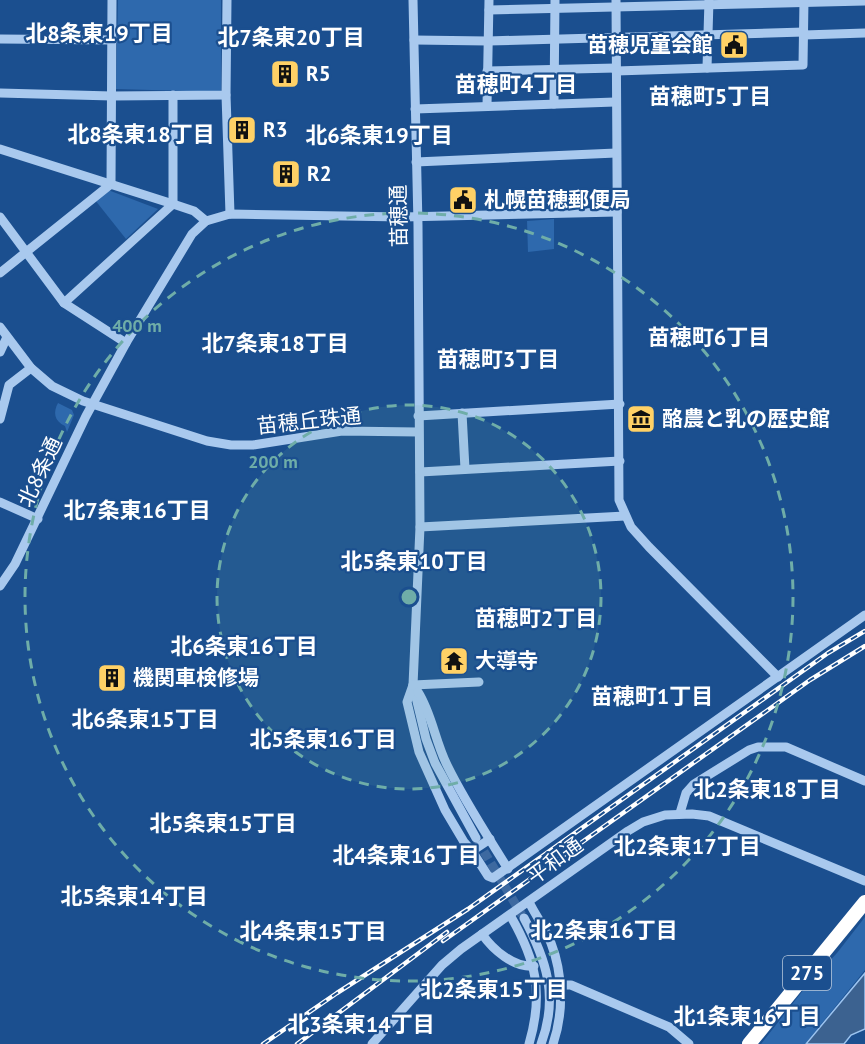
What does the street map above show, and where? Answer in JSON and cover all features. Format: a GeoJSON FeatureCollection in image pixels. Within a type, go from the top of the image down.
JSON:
{"type":"FeatureCollection","features":[{"type":"Feature","properties":{"kind":"highway","name":"275"},"geometry":{"type":"LineString","coordinates":[[749,1044],[865,902]]}},
{"type":"Feature","properties":{"kind":"street"},"geometry":{"type":"LineString","coordinates":[[111,184],[112,0]]}},
{"type":"Feature","properties":{"kind":"street"},"geometry":{"type":"LineString","coordinates":[[227,0],[226,95],[230,214]]}},
{"type":"Feature","properties":{"kind":"street","name":"苗穂通"},"geometry":{"type":"LineString","coordinates":[[413,0],[418,432]]}},
{"type":"Feature","properties":{"kind":"street"},"geometry":{"type":"LineString","coordinates":[[487,71],[803,65],[804,1]]}},
{"type":"Feature","properties":{"kind":"street"},"geometry":{"type":"LineString","coordinates":[[487,106],[489,5],[865,1]]}},
{"type":"Feature","properties":{"kind":"street"},"geometry":{"type":"LineString","coordinates":[[707,68],[709,2]]}},
{"type":"Feature","properties":{"kind":"street"},"geometry":{"type":"LineString","coordinates":[[616,3],[619,500],[631,526],[649,547],[778,676]]}},
{"type":"Feature","properties":{"kind":"street"},"geometry":{"type":"LineString","coordinates":[[554,104],[555,4]]}},
{"type":"Feature","properties":{"kind":"street"},"geometry":{"type":"LineString","coordinates":[[414,40],[865,33]]}},
{"type":"Feature","properties":{"kind":"street"},"geometry":{"type":"LineString","coordinates":[[0,39],[113,40]]}},
{"type":"Feature","properties":{"kind":"street"},"geometry":{"type":"LineString","coordinates":[[0,93],[112,96],[226,95]]}},
{"type":"Feature","properties":{"kind":"street"},"geometry":{"type":"LineString","coordinates":[[64,303],[172,204],[173,95]]}},
{"type":"Feature","properties":{"kind":"street"},"geometry":{"type":"LineString","coordinates":[[415,109],[615,102]]}},
{"type":"Feature","properties":{"kind":"street"},"geometry":{"type":"LineString","coordinates":[[0,149],[194,211],[206,220],[230,214],[416,217],[617,212]]}},
{"type":"Feature","properties":{"kind":"street"},"geometry":{"type":"LineString","coordinates":[[416,162],[616,153]]}},
{"type":"Feature","properties":{"kind":"street"},"geometry":{"type":"LineString","coordinates":[[0,273],[111,184]]}},
{"type":"Feature","properties":{"kind":"street"},"geometry":{"type":"LineString","coordinates":[[0,217],[64,303],[126,343]]}},
{"type":"Feature","properties":{"kind":"street","name":"北8条通"},"geometry":{"type":"LineString","coordinates":[[0,586],[15,564],[86,416],[126,343],[192,234],[206,220]]}},
{"type":"Feature","properties":{"kind":"street","name":"苗穂丘珠通"},"geometry":{"type":"LineString","coordinates":[[0,327],[31,368],[52,386],[82,401],[207,441],[231,445],[253,445],[342,431],[418,432]]}},
{"type":"Feature","properties":{"kind":"street"},"geometry":{"type":"LineString","coordinates":[[0,352],[7,337]]}},
{"type":"Feature","properties":{"kind":"street"},"geometry":{"type":"LineString","coordinates":[[0,419],[9,385],[31,368]]}},
{"type":"Feature","properties":{"kind":"street"},"geometry":{"type":"LineString","coordinates":[[418,416],[620,404]]}},
{"type":"Feature","properties":{"kind":"street"},"geometry":{"type":"LineString","coordinates":[[462,413],[465,470]]}},
{"type":"Feature","properties":{"kind":"street"},"geometry":{"type":"LineString","coordinates":[[418,432],[420,527],[413,685],[426,738],[435,763],[476,837]]}},
{"type":"Feature","properties":{"kind":"street"},"geometry":{"type":"LineString","coordinates":[[420,472],[620,461]]}},
{"type":"Feature","properties":{"kind":"street"},"geometry":{"type":"LineString","coordinates":[[0,502],[38,519]]}},
{"type":"Feature","properties":{"kind":"street"},"geometry":{"type":"LineString","coordinates":[[420,527],[625,516]]}},
{"type":"Feature","properties":{"kind":"street"},"geometry":{"type":"LineString","coordinates":[[413,685],[407,702],[419,752],[445,810],[464,842],[472,850],[488,876],[493,878],[865,615]]}},
{"type":"Feature","properties":{"kind":"street"},"geometry":{"type":"LineString","coordinates":[[413,685],[479,682]]}},
{"type":"Feature","properties":{"kind":"street"},"geometry":{"type":"LineString","coordinates":[[413,685],[426,705],[448,767],[507,869]]}},
{"type":"Feature","properties":{"kind":"street"},"geometry":{"type":"LineString","coordinates":[[680,813],[686,793],[694,784],[749,750],[758,747],[786,747],[865,781]]}},
{"type":"Feature","properties":{"kind":"street","name":"平和通"},"geometry":{"type":"LineString","coordinates":[[372,1044],[442,965],[628,831],[657,816],[680,813],[713,818],[865,881]]}},
{"type":"Feature","properties":{"kind":"street"},"geometry":{"type":"LineString","coordinates":[[472,850],[490,839]]}},
{"type":"Feature","properties":{"kind":"street"},"geometry":{"type":"LineString","coordinates":[[529,902],[551,945],[560,985],[559,1018],[553,1044]]}},
{"type":"Feature","properties":{"kind":"street"},"geometry":{"type":"LineString","coordinates":[[510,915],[534,966],[538,992],[537,1009],[529,1044]]}},
{"type":"Feature","properties":{"kind":"street"},"geometry":{"type":"LineString","coordinates":[[524,918],[540,948],[547,975],[548,1016],[541,1044]]}},
{"type":"Feature","properties":{"kind":"street"},"geometry":{"type":"LineString","coordinates":[[482,934],[492,947],[504,955],[526,967],[534,966]]}},
{"type":"Feature","properties":{"kind":"street"},"geometry":{"type":"LineString","coordinates":[[560,985],[571,985],[669,1027],[689,1044]]}},
{"type":"Feature","properties":{"kind":"shaded area"},"geometry":{"type":"Polygon","coordinates":[[[118,0],[221,0],[221,92],[116,89],[118,0]]]}},
{"type":"Feature","properties":{"kind":"shaded area"},"geometry":{"type":"Polygon","coordinates":[[[108,190],[158,209],[126,239],[95,200],[108,190]]]}},
{"type":"Feature","properties":{"kind":"shaded area"},"geometry":{"type":"Polygon","coordinates":[[[554,219],[554,249],[528,252],[527,221],[554,219]]]}},
{"type":"Feature","properties":{"kind":"shaded area"},"geometry":{"type":"Polygon","coordinates":[[[58,403],[72,410],[74,415],[67,432],[56,416],[55,410],[58,403]]]}},
{"type":"Feature","properties":{"kind":"shaded area"},"geometry":{"type":"Polygon","coordinates":[[[865,917],[865,970],[810,1038],[805,1044],[761,1044],[808,984],[837,953],[865,917]]]}},
{"type":"Feature","properties":{"kind":"shaded area"},"geometry":{"type":"Polygon","coordinates":[[[865,973],[865,1029],[851,1035],[844,1044],[806,1044],[865,973]]]}},
{"type":"Feature","properties":{"kind":"tunnel"},"geometry":{"type":"LineString","coordinates":[[477,840],[522,915]]}},
{"type":"Feature","properties":{"kind":"railway"},"geometry":{"type":"LineString","coordinates":[[263,1044],[337,993],[468,909],[828,653],[865,631]]}},
{"type":"Feature","properties":{"kind":"railway"},"geometry":{"type":"LineString","coordinates":[[443,941],[810,680],[865,646]]}},
{"type":"Feature","properties":{"kind":"railway"},"geometry":{"type":"LineString","coordinates":[[297,1044],[447,932]]}},
{"type":"Feature","properties":{"kind":"place","name":"苗穂児童会館"},"geometry":{"type":"Point","coordinates":[734,45]}},
{"type":"Feature","properties":{"kind":"place","name":"R5"},"geometry":{"type":"Point","coordinates":[285,74]}},
{"type":"Feature","properties":{"kind":"place","name":"R3"},"geometry":{"type":"Point","coordinates":[242,130]}},
{"type":"Feature","properties":{"kind":"place","name":"R2"},"geometry":{"type":"Point","coordinates":[286,174]}},
{"type":"Feature","properties":{"kind":"place","name":"札幌苗穂郵便局"},"geometry":{"type":"Point","coordinates":[463,200]}},
{"type":"Feature","properties":{"kind":"place","name":"酪農と乳の歴史館"},"geometry":{"type":"Point","coordinates":[641,419]}},
{"type":"Feature","properties":{"kind":"place","name":"大導寺"},"geometry":{"type":"Point","coordinates":[454,661]}},
{"type":"Feature","properties":{"kind":"place","name":"機関車検修場"},"geometry":{"type":"Point","coordinates":[112,678]}},
{"type":"Feature","properties":{"kind":"district","name":"北8条東19丁目"},"geometry":{"type":"Point","coordinates":[99,33]}},
{"type":"Feature","properties":{"kind":"district","name":"北7条東20丁目"},"geometry":{"type":"Point","coordinates":[291,37]}},
{"type":"Feature","properties":{"kind":"district","name":"苗穂町4丁目"},"geometry":{"type":"Point","coordinates":[516,84]}},
{"type":"Feature","properties":{"kind":"district","name":"苗穂町5丁目"},"geometry":{"type":"Point","coordinates":[710,96]}},
{"type":"Feature","properties":{"kind":"district","name":"北8条東18丁目"},"geometry":{"type":"Point","coordinates":[141,134]}},
{"type":"Feature","properties":{"kind":"district","name":"北6条東19丁目"},"geometry":{"type":"Point","coordinates":[379,135]}},
{"type":"Feature","properties":{"kind":"district","name":"苗穂町6丁目"},"geometry":{"type":"Point","coordinates":[709,337]}},
{"type":"Feature","properties":{"kind":"district","name":"北7条東18丁目"},"geometry":{"type":"Point","coordinates":[275,343]}},
{"type":"Feature","properties":{"kind":"district","name":"苗穂町3丁目"},"geometry":{"type":"Point","coordinates":[498,359]}},
{"type":"Feature","properties":{"kind":"district","name":"北7条東16丁目"},"geometry":{"type":"Point","coordinates":[137,510]}},
{"type":"Feature","properties":{"kind":"district","name":"北5条東10丁目"},"geometry":{"type":"Point","coordinates":[414,561]}},
{"type":"Feature","properties":{"kind":"district","name":"苗穂町2丁目"},"geometry":{"type":"Point","coordinates":[536,618]}},
{"type":"Feature","properties":{"kind":"district","name":"北6条東16丁目"},"geometry":{"type":"Point","coordinates":[244,646]}},
{"type":"Feature","properties":{"kind":"district","name":"苗穂町1丁目"},"geometry":{"type":"Point","coordinates":[652,696]}},
{"type":"Feature","properties":{"kind":"district","name":"北6条東15丁目"},"geometry":{"type":"Point","coordinates":[145,719]}},
{"type":"Feature","properties":{"kind":"district","name":"北5条東16丁目"},"geometry":{"type":"Point","coordinates":[323,739]}},
{"type":"Feature","properties":{"kind":"district","name":"北2条東18丁目"},"geometry":{"type":"Point","coordinates":[767,789]}},
{"type":"Feature","properties":{"kind":"district","name":"北5条東15丁目"},"geometry":{"type":"Point","coordinates":[223,823]}},
{"type":"Feature","properties":{"kind":"district","name":"北2条東17丁目"},"geometry":{"type":"Point","coordinates":[687,846]}},
{"type":"Feature","properties":{"kind":"district","name":"北4条東16丁目"},"geometry":{"type":"Point","coordinates":[406,855]}},
{"type":"Feature","properties":{"kind":"district","name":"北5条東14丁目"},"geometry":{"type":"Point","coordinates":[134,896]}},
{"type":"Feature","properties":{"kind":"district","name":"北2条東16丁目"},"geometry":{"type":"Point","coordinates":[604,930]}},
{"type":"Feature","properties":{"kind":"district","name":"北4条東15丁目"},"geometry":{"type":"Point","coordinates":[313,931]}},
{"type":"Feature","properties":{"kind":"district","name":"北2条東15丁目"},"geometry":{"type":"Point","coordinates":[494,989]}},
{"type":"Feature","properties":{"kind":"district","name":"北1条東16丁目"},"geometry":{"type":"Point","coordinates":[747,1016]}},
{"type":"Feature","properties":{"kind":"district","name":"北3条東14丁目"},"geometry":{"type":"Point","coordinates":[361,1024]}}]}
